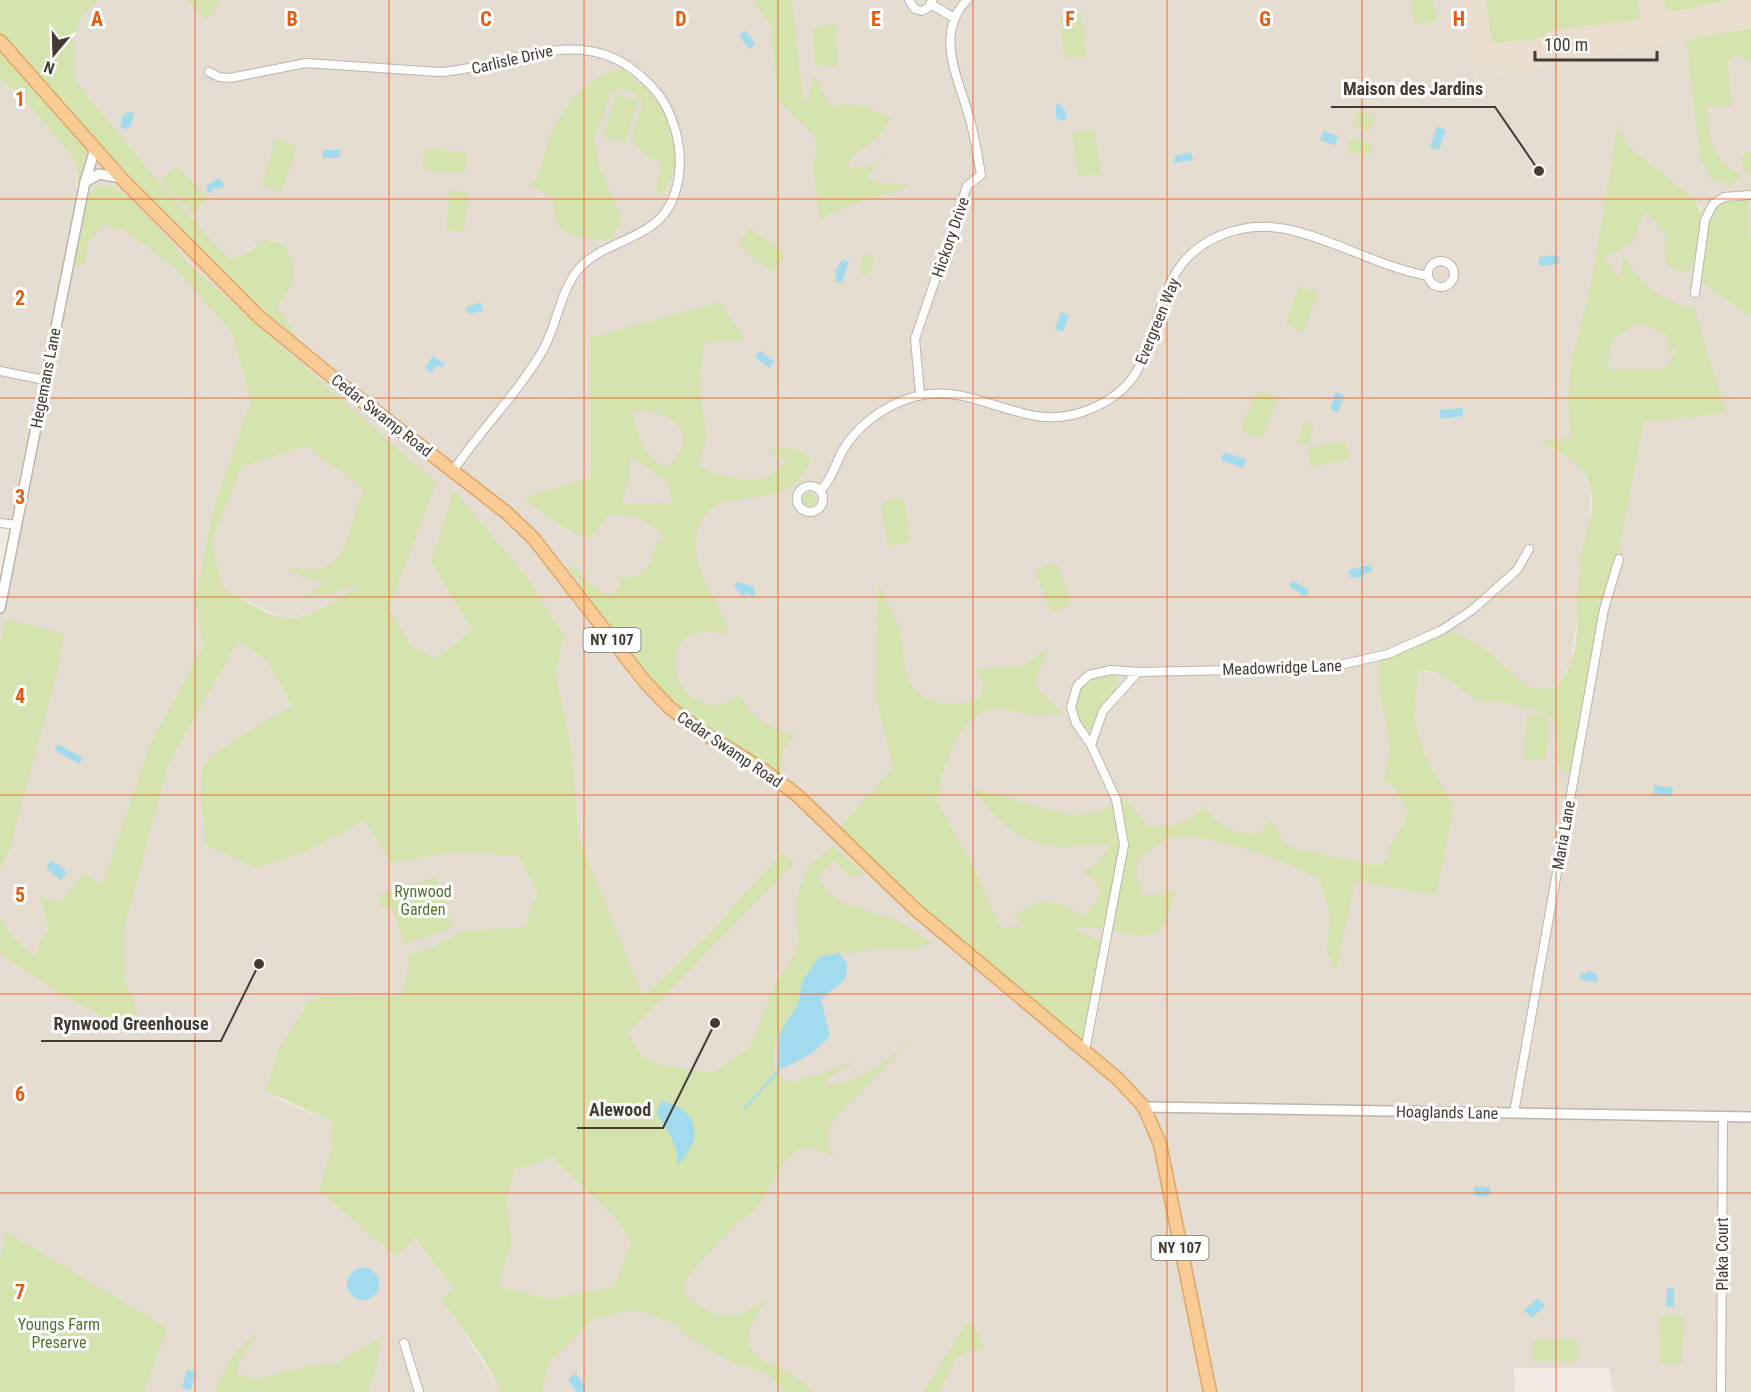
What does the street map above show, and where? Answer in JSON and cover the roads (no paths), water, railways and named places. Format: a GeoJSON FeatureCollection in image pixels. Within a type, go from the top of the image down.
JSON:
{"type":"FeatureCollection","features":[{"type":"Feature","properties":{"kind":"main road","name":"Cedar Swamp Road"},"geometry":{"type":"LineString","coordinates":[[0,41],[121,178],[258,316],[339,383],[507,513],[534,539],[645,682],[670,708],[702,732],[765,771],[796,795],[916,910],[1118,1079],[1144,1107],[1160,1144],[1210,1392]]}},
{"type":"Feature","properties":{"kind":"street"},"geometry":{"type":"LineString","coordinates":[[909,0],[918,10],[926,9],[932,2],[954,18]]}},
{"type":"Feature","properties":{"kind":"street","name":"Hickory Drive"},"geometry":{"type":"LineString","coordinates":[[920,393],[915,339],[967,186],[981,175],[971,122],[950,55],[949,39],[954,18],[967,0]]}},
{"type":"Feature","properties":{"kind":"street","name":"Carlisle Drive"},"geometry":{"type":"LineString","coordinates":[[209,72],[219,77],[230,78],[306,63],[460,71],[548,50],[572,48],[618,59],[648,81],[668,106],[677,133],[680,156],[675,190],[666,211],[653,224],[597,254],[576,272],[542,350],[453,471]]}},
{"type":"Feature","properties":{"kind":"street","name":"Hegemans Lane"},"geometry":{"type":"LineString","coordinates":[[0,608],[85,182],[95,149]]}},
{"type":"Feature","properties":{"kind":"street"},"geometry":{"type":"LineString","coordinates":[[85,182],[99,174],[121,178]]}},
{"type":"Feature","properties":{"kind":"street"},"geometry":{"type":"LineString","coordinates":[[1695,293],[1709,211],[1724,197],[1751,195]]}},
{"type":"Feature","properties":{"kind":"street","name":"Evergreen Way"},"geometry":{"type":"LineString","coordinates":[[820,491],[827,483],[844,448],[862,426],[885,409],[920,393],[967,395],[1045,418],[1069,417],[1101,405],[1125,386],[1136,372],[1172,280],[1182,264],[1203,244],[1241,227],[1285,228],[1428,276]]}},
{"type":"Feature","properties":{"kind":"street"},"geometry":{"type":"LineString","coordinates":[[0,371],[45,380]]}},
{"type":"Feature","properties":{"kind":"street"},"geometry":{"type":"LineString","coordinates":[[0,523],[16,525]]}},
{"type":"Feature","properties":{"kind":"street","name":"Meadowridge Lane"},"geometry":{"type":"LineString","coordinates":[[1085,1051],[1124,845],[1116,799],[1091,745],[1073,717],[1072,695],[1077,686],[1089,675],[1098,671],[1327,668],[1388,654],[1442,630],[1472,610],[1517,570],[1529,549]]}},
{"type":"Feature","properties":{"kind":"street","name":"Maria Lane"},"geometry":{"type":"LineString","coordinates":[[1514,1113],[1604,609],[1619,559]]}},
{"type":"Feature","properties":{"kind":"street"},"geometry":{"type":"LineString","coordinates":[[1091,745],[1103,711],[1138,672]]}},
{"type":"Feature","properties":{"kind":"street","name":"Hoaglands Lane"},"geometry":{"type":"LineString","coordinates":[[1144,1107],[1751,1117]]}},
{"type":"Feature","properties":{"kind":"street","name":"Plaka Court"},"geometry":{"type":"LineString","coordinates":[[1721,1392],[1723,1116]]}},
{"type":"Feature","properties":{"kind":"street"},"geometry":{"type":"LineString","coordinates":[[404,1343],[420,1392]]}},
{"type":"Feature","properties":{"kind":"water"},"geometry":{"type":"Polygon","coordinates":[[[745,30],[755,44],[750,49],[739,36],[745,30]]]}},
{"type":"Feature","properties":{"kind":"water"},"geometry":{"type":"Polygon","coordinates":[[[1059,102],[1067,114],[1066,119],[1062,121],[1056,117],[1056,105],[1059,102]]]}},
{"type":"Feature","properties":{"kind":"water"},"geometry":{"type":"Polygon","coordinates":[[[128,112],[134,113],[131,126],[127,129],[120,128],[123,115],[128,112]]]}},
{"type":"Feature","properties":{"kind":"water"},"geometry":{"type":"Polygon","coordinates":[[[1437,127],[1446,130],[1439,150],[1430,147],[1437,127]]]}},
{"type":"Feature","properties":{"kind":"water"},"geometry":{"type":"Polygon","coordinates":[[[1323,131],[1338,136],[1335,145],[1320,140],[1323,131]]]}},
{"type":"Feature","properties":{"kind":"water"},"geometry":{"type":"Polygon","coordinates":[[[323,150],[340,150],[340,158],[323,158],[323,150]]]}},
{"type":"Feature","properties":{"kind":"water"},"geometry":{"type":"Polygon","coordinates":[[[1191,152],[1193,160],[1174,163],[1175,156],[1191,152]]]}},
{"type":"Feature","properties":{"kind":"water"},"geometry":{"type":"Polygon","coordinates":[[[219,178],[224,183],[223,187],[214,189],[211,193],[207,191],[207,185],[219,178]]]}},
{"type":"Feature","properties":{"kind":"water"},"geometry":{"type":"Polygon","coordinates":[[[1557,255],[1560,259],[1558,264],[1541,266],[1538,262],[1540,257],[1557,255]]]}},
{"type":"Feature","properties":{"kind":"water"},"geometry":{"type":"Polygon","coordinates":[[[842,260],[849,262],[842,283],[835,281],[837,274],[834,273],[842,260]]]}},
{"type":"Feature","properties":{"kind":"water"},"geometry":{"type":"Polygon","coordinates":[[[480,302],[484,311],[468,314],[466,307],[480,302]]]}},
{"type":"Feature","properties":{"kind":"water"},"geometry":{"type":"Polygon","coordinates":[[[1061,312],[1069,315],[1063,332],[1055,329],[1061,312]]]}},
{"type":"Feature","properties":{"kind":"water"},"geometry":{"type":"Polygon","coordinates":[[[760,351],[774,362],[769,368],[755,357],[760,351]]]}},
{"type":"Feature","properties":{"kind":"water"},"geometry":{"type":"Polygon","coordinates":[[[433,356],[445,364],[442,368],[437,365],[431,373],[425,368],[433,356]]]}},
{"type":"Feature","properties":{"kind":"water"},"geometry":{"type":"Polygon","coordinates":[[[1336,392],[1344,395],[1338,412],[1330,410],[1336,392]]]}},
{"type":"Feature","properties":{"kind":"water"},"geometry":{"type":"Polygon","coordinates":[[[1463,408],[1463,416],[1441,419],[1440,410],[1463,408]]]}},
{"type":"Feature","properties":{"kind":"water"},"geometry":{"type":"Polygon","coordinates":[[[1224,452],[1246,460],[1243,468],[1221,460],[1224,452]]]}},
{"type":"Feature","properties":{"kind":"water"},"geometry":{"type":"Polygon","coordinates":[[[1370,565],[1372,572],[1363,574],[1364,577],[1350,577],[1348,570],[1370,565]]]}},
{"type":"Feature","properties":{"kind":"water"},"geometry":{"type":"Polygon","coordinates":[[[1294,581],[1308,590],[1307,594],[1304,596],[1290,587],[1290,583],[1294,581]]]}},
{"type":"Feature","properties":{"kind":"water"},"geometry":{"type":"Polygon","coordinates":[[[738,582],[754,587],[755,594],[752,597],[748,594],[742,595],[734,586],[738,582]]]}},
{"type":"Feature","properties":{"kind":"water"},"geometry":{"type":"Polygon","coordinates":[[[58,744],[83,758],[79,764],[55,750],[58,744]]]}},
{"type":"Feature","properties":{"kind":"water"},"geometry":{"type":"Polygon","coordinates":[[[1654,785],[1673,788],[1671,797],[1653,794],[1654,785]]]}},
{"type":"Feature","properties":{"kind":"water"},"geometry":{"type":"Polygon","coordinates":[[[52,860],[67,872],[61,880],[46,868],[52,860]]]}},
{"type":"Feature","properties":{"kind":"water"},"geometry":{"type":"Polygon","coordinates":[[[839,953],[847,963],[846,979],[821,999],[830,1036],[811,1054],[778,1071],[779,1034],[798,1004],[802,981],[819,957],[839,953]]]}},
{"type":"Feature","properties":{"kind":"water"},"geometry":{"type":"Polygon","coordinates":[[[1588,970],[1598,975],[1597,982],[1580,980],[1581,973],[1587,973],[1588,970]]]}},
{"type":"Feature","properties":{"kind":"water"},"geometry":{"type":"Polygon","coordinates":[[[661,1101],[675,1105],[686,1113],[695,1131],[689,1150],[677,1167],[675,1145],[656,1113],[661,1101]]]}},
{"type":"Feature","properties":{"kind":"water"},"geometry":{"type":"Polygon","coordinates":[[[1481,1184],[1483,1187],[1490,1187],[1490,1195],[1482,1197],[1474,1195],[1474,1187],[1481,1187],[1481,1184]]]}},
{"type":"Feature","properties":{"kind":"water"},"geometry":{"type":"Polygon","coordinates":[[[363,1268],[374,1273],[379,1284],[374,1295],[363,1300],[352,1295],[347,1284],[352,1273],[363,1268]]]}},
{"type":"Feature","properties":{"kind":"water"},"geometry":{"type":"Polygon","coordinates":[[[1667,1288],[1674,1288],[1674,1307],[1666,1307],[1667,1288]]]}},
{"type":"Feature","properties":{"kind":"water"},"geometry":{"type":"Polygon","coordinates":[[[1538,1298],[1545,1306],[1531,1318],[1524,1310],[1538,1298]]]}},
{"type":"Feature","properties":{"kind":"water"},"geometry":{"type":"Polygon","coordinates":[[[187,1370],[195,1372],[191,1390],[182,1388],[187,1370]]]}},
{"type":"Feature","properties":{"kind":"water"},"geometry":{"type":"Polygon","coordinates":[[[576,1373],[586,1388],[582,1392],[575,1391],[568,1379],[576,1373]]]}},
{"type":"Feature","properties":{"kind":"waterway"},"geometry":{"type":"LineString","coordinates":[[744,1109],[778,1071]]}},
{"type":"Feature","properties":{"kind":"place","name":"Maison des Jardins"},"geometry":{"type":"Point","coordinates":[1539,171]}},
{"type":"Feature","properties":{"kind":"place","name":"Rynwood Greenhouse"},"geometry":{"type":"Point","coordinates":[259,964]}},
{"type":"Feature","properties":{"kind":"place","name":"Alewood"},"geometry":{"type":"Point","coordinates":[715,1023]}},
{"type":"Feature","properties":{"kind":"park label","name":"Rynwood Garden"},"geometry":{"type":"Point","coordinates":[423,900]}},
{"type":"Feature","properties":{"kind":"park label","name":"Youngs Farm Preserve"},"geometry":{"type":"Point","coordinates":[59,1333]}}]}
